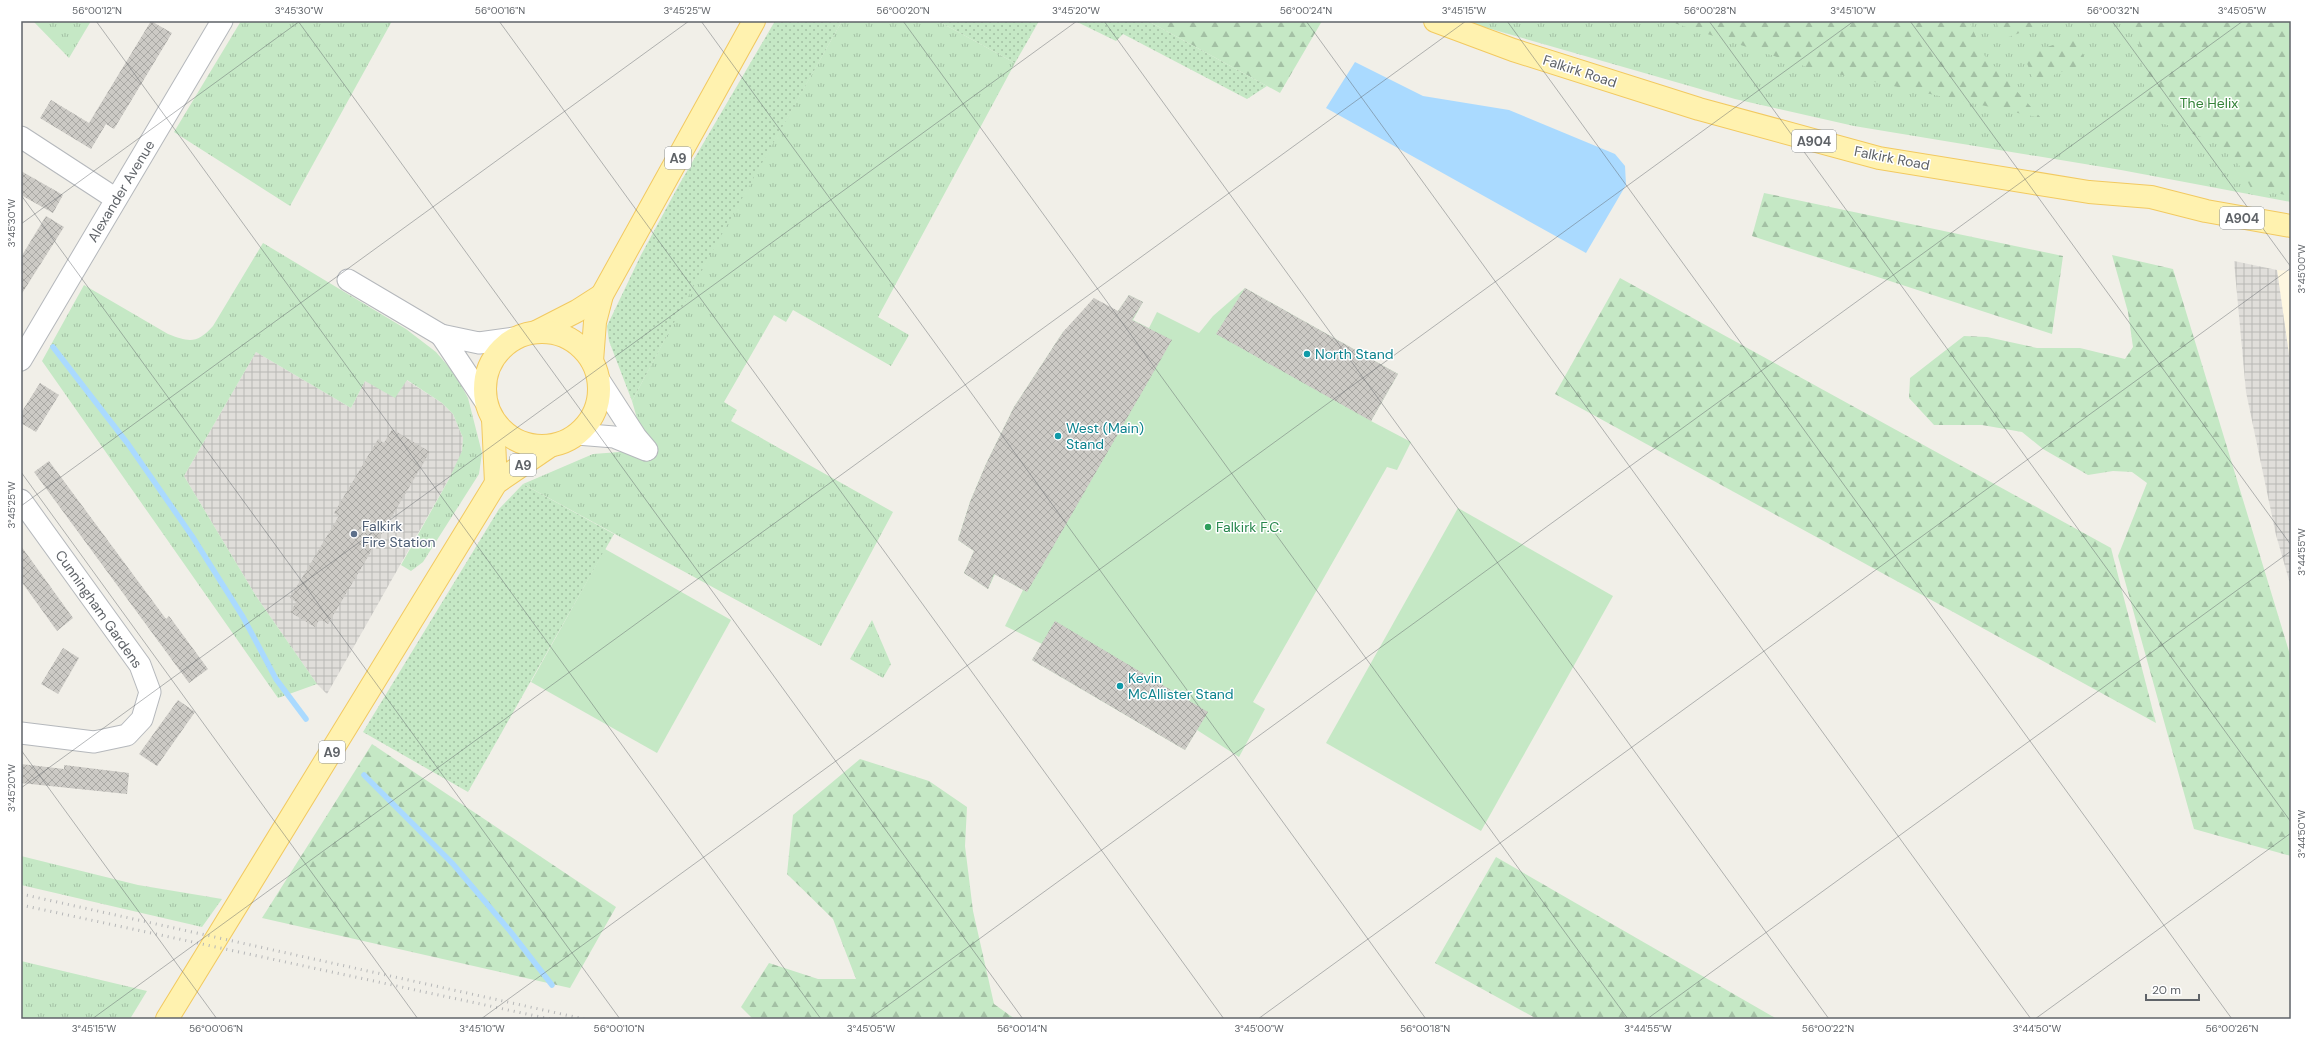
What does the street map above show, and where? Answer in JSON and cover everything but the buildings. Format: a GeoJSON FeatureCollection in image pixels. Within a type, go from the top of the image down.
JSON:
{"type":"FeatureCollection","features":[{"type":"Feature","properties":{"kind":"main road","name":"A9"},"geometry":{"type":"LineString","coordinates":[[596,371],[595,322],[602,295],[754,21]]}},
{"type":"Feature","properties":{"kind":"main road","name":"Falkirk Road"},"geometry":{"type":"LineString","coordinates":[[1435,21],[1513,50],[1699,109],[1878,158],[2089,192],[2151,197],[2206,211],[2285,225]]}},
{"type":"Feature","properties":{"kind":"main road","name":"A9"},"geometry":{"type":"LineString","coordinates":[[538,331],[577,311],[602,295]]}},
{"type":"Feature","properties":{"kind":"main road"},"geometry":{"type":"LineString","coordinates":[[538,331],[554,332],[570,338],[583,348],[596,371],[599,395],[595,410],[588,423],[577,434],[564,442],[550,446],[533,446],[517,441],[503,432],[489,410],[484,382],[489,364],[500,349],[514,338],[538,331]]}},
{"type":"Feature","properties":{"kind":"main road","name":"A9"},"geometry":{"type":"LineString","coordinates":[[489,410],[496,483]]}},
{"type":"Feature","properties":{"kind":"main road","name":"A9"},"geometry":{"type":"LineString","coordinates":[[168,1019],[496,483],[550,446]]}},
{"type":"Feature","properties":{"kind":"street","name":"Alexander Avenue"},"geometry":{"type":"LineString","coordinates":[[21,360],[222,21]]}},
{"type":"Feature","properties":{"kind":"street"},"geometry":{"type":"LineString","coordinates":[[21,137],[116,199]]}},
{"type":"Feature","properties":{"kind":"street"},"geometry":{"type":"LineString","coordinates":[[348,280],[441,335],[478,343],[514,338]]}},
{"type":"Feature","properties":{"kind":"street"},"geometry":{"type":"LineString","coordinates":[[441,335],[489,410]]}},
{"type":"Feature","properties":{"kind":"street"},"geometry":{"type":"LineString","coordinates":[[577,434],[614,437],[646,450],[636,438],[596,371]]}},
{"type":"Feature","properties":{"kind":"street","name":"Cunningham Gardens"},"geometry":{"type":"LineString","coordinates":[[21,500],[140,665],[150,692],[142,720],[127,735],[94,742],[21,733]]}},
{"type":"Feature","properties":{"kind":"shaded area"},"geometry":{"type":"Polygon","coordinates":[[[2234,261],[2277,270],[2291,369],[2291,587],[2276,535],[2246,392],[2234,261]]]}},
{"type":"Feature","properties":{"kind":"shaded area"},"geometry":{"type":"Polygon","coordinates":[[[2277,270],[2291,271],[2291,369],[2277,270]]]}},
{"type":"Feature","properties":{"kind":"shaded area"},"geometry":{"type":"Polygon","coordinates":[[[256,352],[351,408],[365,381],[406,380],[442,403],[453,414],[463,438],[462,451],[459,461],[327,694],[317,684],[256,596],[184,476],[256,352]]]}},
{"type":"Feature","properties":{"kind":"green space"},"geometry":{"type":"Polygon","coordinates":[[[33,21],[91,21],[69,58],[33,21]]]}},
{"type":"Feature","properties":{"kind":"green space"},"geometry":{"type":"Polygon","coordinates":[[[241,21],[392,21],[290,206],[174,132],[241,21]]]}},
{"type":"Feature","properties":{"kind":"green space"},"geometry":{"type":"Polygon","coordinates":[[[775,21],[842,21],[713,250],[632,401],[609,341],[607,326],[641,255],[680,183],[775,21]]]}},
{"type":"Feature","properties":{"kind":"green space"},"geometry":{"type":"Polygon","coordinates":[[[842,21],[938,21],[1015,63],[878,317],[909,335],[891,366],[793,310],[786,322],[774,315],[724,402],[737,410],[731,421],[893,512],[821,646],[523,484],[593,454],[646,450],[632,401],[715,245],[842,21]]]}},
{"type":"Feature","properties":{"kind":"green space"},"geometry":{"type":"Polygon","coordinates":[[[938,21],[1039,21],[1015,63],[938,21]]]}},
{"type":"Feature","properties":{"kind":"green space"},"geometry":{"type":"Polygon","coordinates":[[[1075,21],[1148,21],[1267,86],[1247,99],[1123,34],[1116,41],[1075,21]]]}},
{"type":"Feature","properties":{"kind":"green space"},"geometry":{"type":"Polygon","coordinates":[[[1148,21],[1322,21],[1280,93],[1148,21]]]}},
{"type":"Feature","properties":{"kind":"green space","name":"The Helix"},"geometry":{"type":"Polygon","coordinates":[[[1463,21],[2291,21],[2291,202],[2121,170],[1854,126],[1735,99],[1463,21]]]}},
{"type":"Feature","properties":{"kind":"green space"},"geometry":{"type":"Polygon","coordinates":[[[1668,21],[1969,21],[1984,55],[2041,118],[1810,68],[1668,21]]]}},
{"type":"Feature","properties":{"kind":"green space"},"geometry":{"type":"Polygon","coordinates":[[[1996,21],[2053,21],[2003,39],[1996,21]]]}},
{"type":"Feature","properties":{"kind":"green space"},"geometry":{"type":"Polygon","coordinates":[[[2133,21],[2291,21],[2291,196],[2251,188],[2239,165],[2216,142],[2164,124],[2146,100],[2139,42],[2133,21]]]}},
{"type":"Feature","properties":{"kind":"green space"},"geometry":{"type":"Polygon","coordinates":[[[2076,37],[2086,63],[2034,82],[2024,55],[2076,37]]]}},
{"type":"Feature","properties":{"kind":"green space"},"geometry":{"type":"Polygon","coordinates":[[[1764,193],[2063,256],[2052,334],[1752,236],[1764,193]]]}},
{"type":"Feature","properties":{"kind":"green space"},"geometry":{"type":"Polygon","coordinates":[[[263,243],[406,329],[436,352],[455,374],[468,398],[482,453],[479,474],[423,562],[411,571],[401,565],[449,479],[462,451],[463,438],[453,414],[442,403],[407,380],[395,398],[365,381],[351,408],[256,352],[184,476],[256,596],[317,684],[278,698],[42,361],[84,285],[168,334],[187,340],[197,339],[213,326],[263,243]]]}},
{"type":"Feature","properties":{"kind":"green space"},"geometry":{"type":"Polygon","coordinates":[[[2112,255],[2173,269],[2291,658],[2291,856],[2194,829],[2118,556],[2147,483],[2132,472],[2113,471],[2088,475],[2043,449],[2022,432],[1982,425],[1934,425],[1909,398],[1910,378],[1964,336],[1987,337],[2037,348],[2080,348],[2125,359],[2133,347],[2128,312],[2112,255]]]}},
{"type":"Feature","properties":{"kind":"green space"},"geometry":{"type":"Polygon","coordinates":[[[1620,278],[2111,548],[2156,723],[1555,394],[1620,278]]]}},
{"type":"Feature","properties":{"kind":"green space"},"geometry":{"type":"Polygon","coordinates":[[[1245,288],[1398,374],[1371,421],[1411,442],[1397,470],[1387,467],[1253,702],[1265,709],[1239,757],[1197,730],[1185,750],[1032,660],[1042,644],[1005,626],[1023,590],[995,574],[988,589],[964,573],[974,551],[958,540],[970,502],[986,464],[1014,407],[1063,332],[1118,311],[1129,295],[1143,302],[1133,320],[1149,328],[1157,312],[1199,333],[1213,316],[1245,288]]]}},
{"type":"Feature","properties":{"kind":"green space"},"geometry":{"type":"Polygon","coordinates":[[[523,484],[614,534],[468,792],[363,732],[499,509],[523,484]]]}},
{"type":"Feature","properties":{"kind":"green space"},"geometry":{"type":"Polygon","coordinates":[[[1458,508],[1613,596],[1481,831],[1326,743],[1458,508]]]}},
{"type":"Feature","properties":{"kind":"green space"},"geometry":{"type":"Polygon","coordinates":[[[605,549],[731,620],[657,753],[531,682],[605,549]]]}},
{"type":"Feature","properties":{"kind":"green space"},"geometry":{"type":"Polygon","coordinates":[[[872,620],[891,664],[883,678],[850,659],[872,620]]]}},
{"type":"Feature","properties":{"kind":"green space"},"geometry":{"type":"Polygon","coordinates":[[[372,744],[616,907],[570,988],[262,918],[372,744]]]}},
{"type":"Feature","properties":{"kind":"green space"},"geometry":{"type":"Polygon","coordinates":[[[860,759],[929,781],[967,807],[965,846],[973,911],[994,1004],[1015,1019],[753,1019],[741,1007],[769,963],[818,979],[856,979],[833,919],[787,874],[793,815],[860,759]]]}},
{"type":"Feature","properties":{"kind":"green space"},"geometry":{"type":"Polygon","coordinates":[[[21,856],[138,885],[222,899],[202,927],[21,885],[21,856]]]}},
{"type":"Feature","properties":{"kind":"green space"},"geometry":{"type":"Polygon","coordinates":[[[1496,857],[1777,1019],[1537,1019],[1435,963],[1496,857]]]}},
{"type":"Feature","properties":{"kind":"green space"},"geometry":{"type":"Polygon","coordinates":[[[21,961],[147,991],[130,1019],[21,1019],[21,961]]]}},
{"type":"Feature","properties":{"kind":"water"},"geometry":{"type":"Polygon","coordinates":[[[1355,62],[1423,96],[1509,110],[1615,154],[1625,166],[1626,185],[1586,253],[1326,108],[1355,62]]]}},
{"type":"Feature","properties":{"kind":"waterway"},"geometry":{"type":"LineString","coordinates":[[53,347],[128,444],[192,536],[243,617],[276,679],[306,719]]}},
{"type":"Feature","properties":{"kind":"waterway"},"geometry":{"type":"LineString","coordinates":[[364,775],[453,864],[510,931],[552,985]]}},
{"type":"Feature","properties":{"kind":"railway"},"geometry":{"type":"LineString","coordinates":[[21,894],[584,1019]]}},
{"type":"Feature","properties":{"kind":"railway"},"geometry":{"type":"LineString","coordinates":[[21,905],[550,1019]]}},
{"type":"Feature","properties":{"kind":"place","name":"North Stand"},"geometry":{"type":"Point","coordinates":[1307,354]}},
{"type":"Feature","properties":{"kind":"place","name":"West (Main) Stand"},"geometry":{"type":"Point","coordinates":[1058,436]}},
{"type":"Feature","properties":{"kind":"place","name":"Falkirk F.C."},"geometry":{"type":"Point","coordinates":[1208,527]}},
{"type":"Feature","properties":{"kind":"place","name":"Falkirk Fire Station"},"geometry":{"type":"Point","coordinates":[354,534]}},
{"type":"Feature","properties":{"kind":"place","name":"Kevin McAllister Stand"},"geometry":{"type":"Point","coordinates":[1120,686]}}]}
